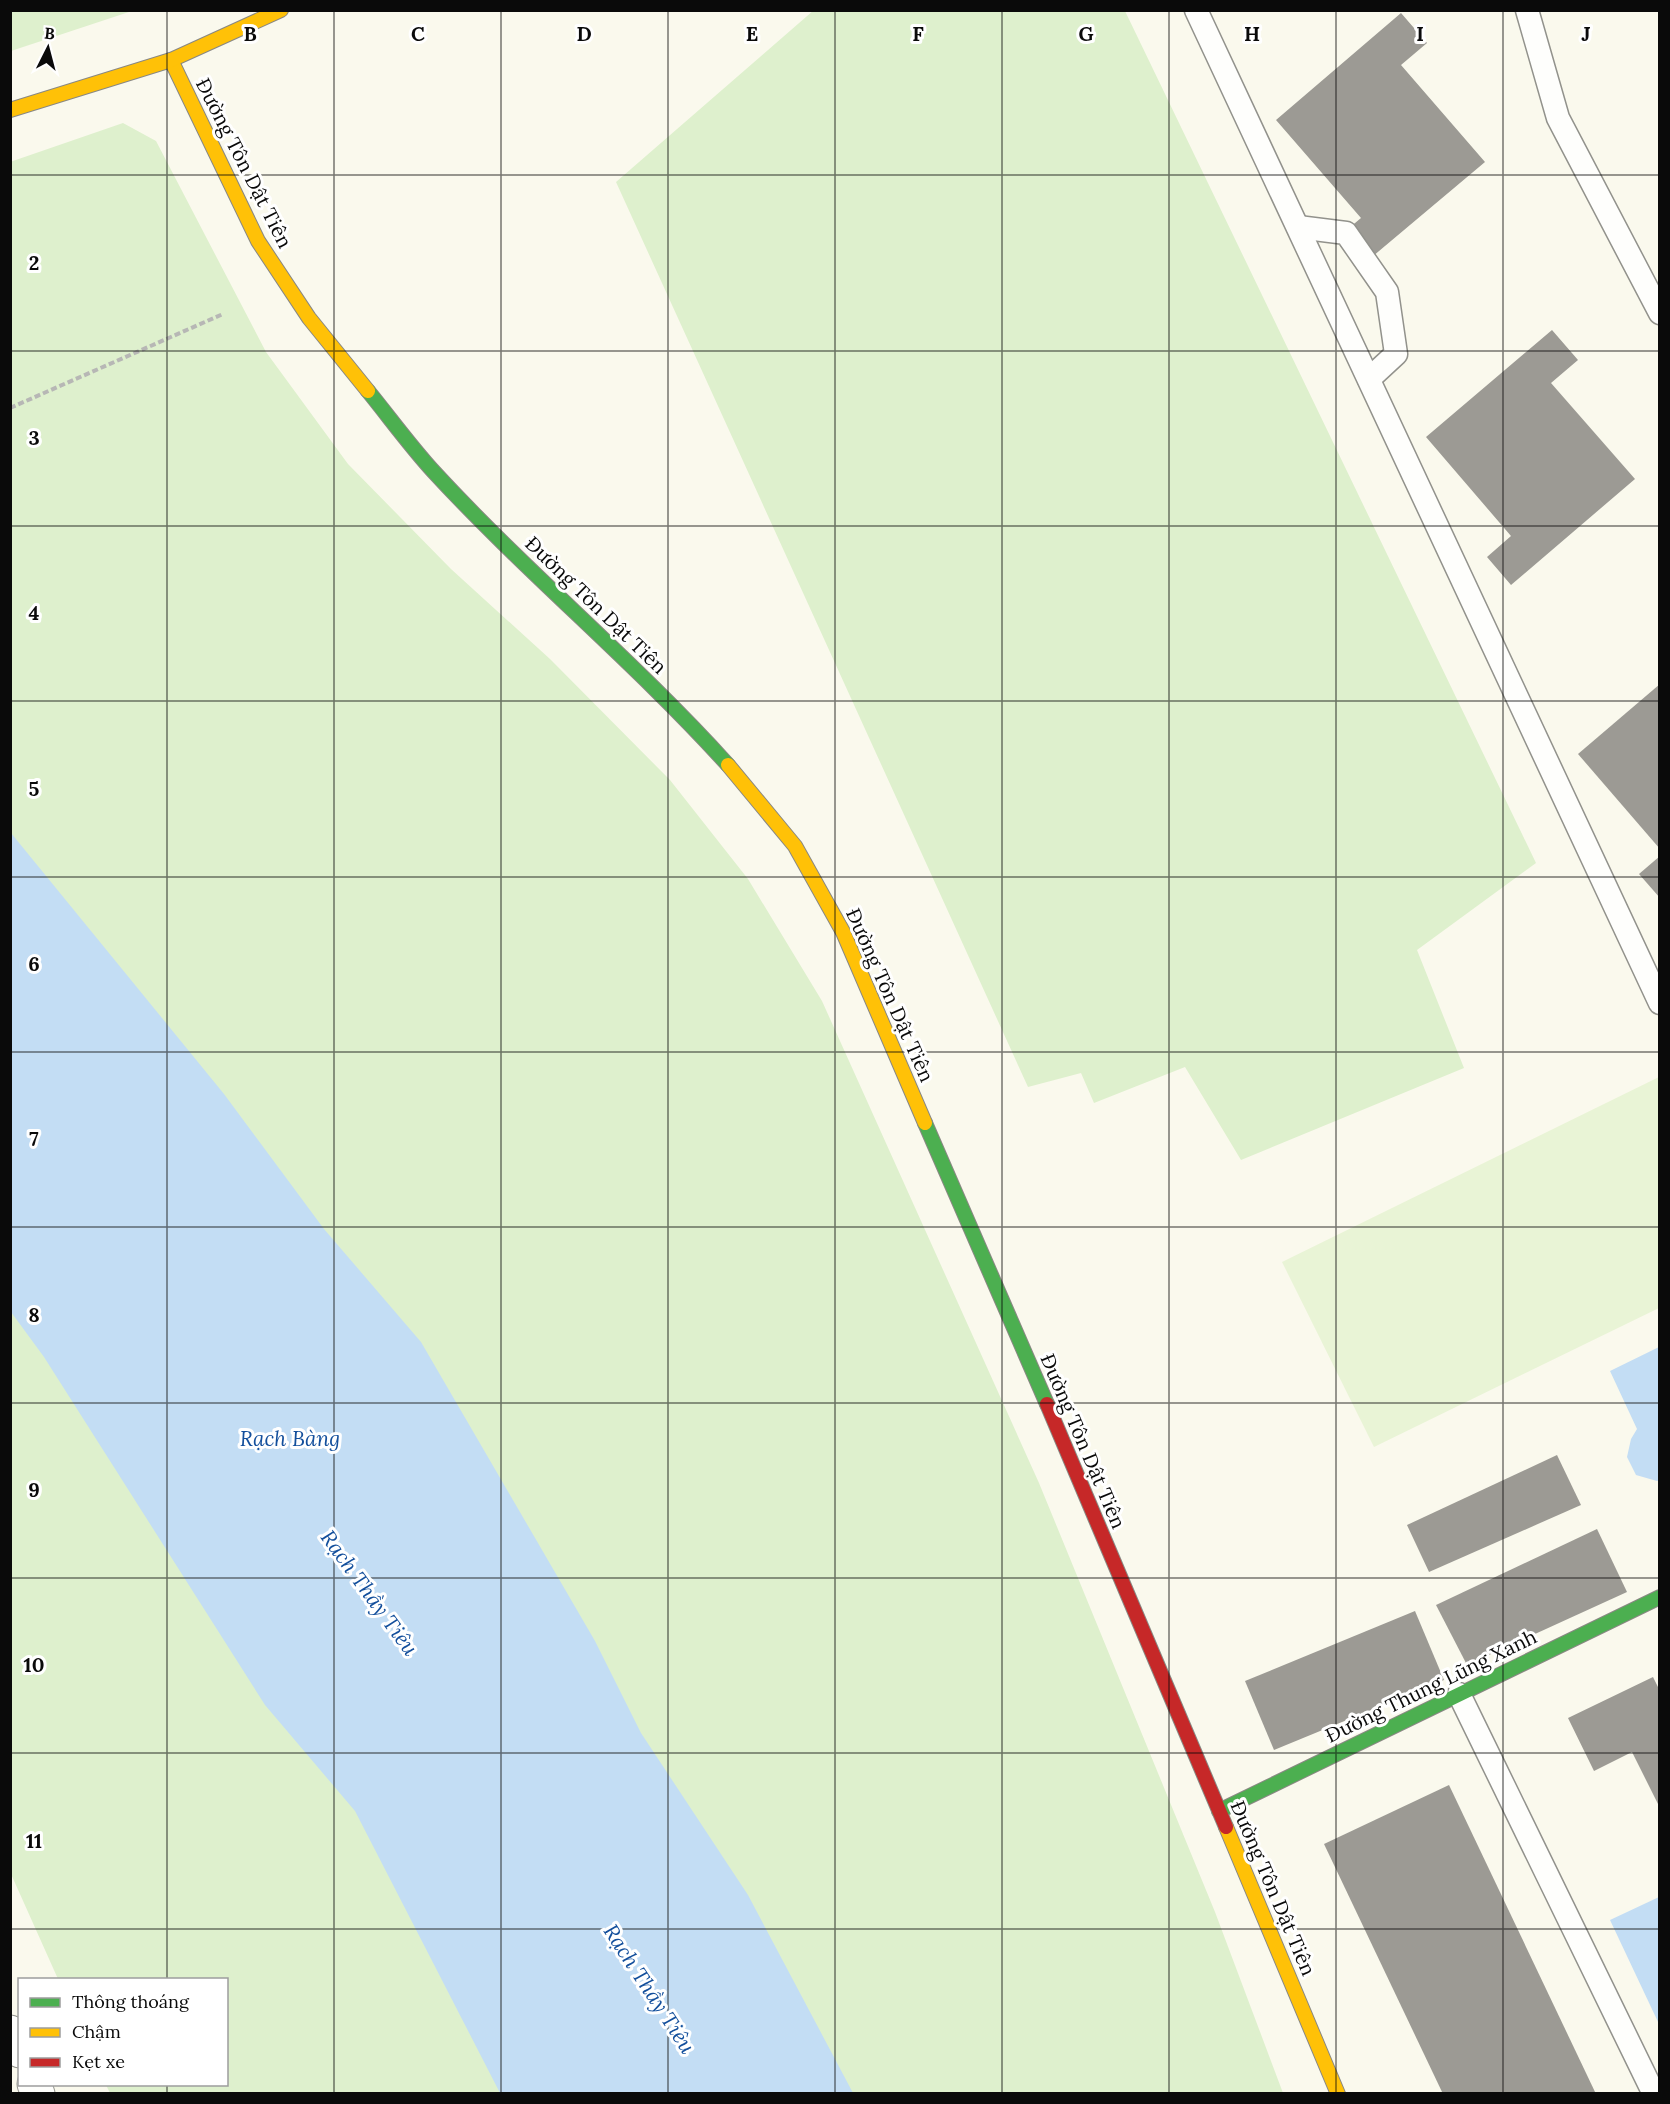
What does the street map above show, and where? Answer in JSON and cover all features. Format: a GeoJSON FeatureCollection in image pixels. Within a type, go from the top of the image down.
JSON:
{"type":"FeatureCollection","features":[{"type":"Feature","properties":{"kind":"street"},"geometry":{"type":"LineString","coordinates":[[10,110],[171,60],[281,10]]}},
{"type":"Feature","properties":{"kind":"street","name":"Đường Tôn Dật Tiên"},"geometry":{"type":"LineString","coordinates":[[171,60],[214,155],[258,241],[316,327],[433,471],[513,552],[681,713],[743,781],[795,846],[843,932],[1096,1519],[1338,2094]]}},
{"type":"Feature","properties":{"kind":"street","name":"Đường Thung Lũng Xanh"},"geometry":{"type":"LineString","coordinates":[[1219,1810],[1659,1597]]}},
{"type":"Feature","properties":{"kind":"street"},"geometry":{"type":"LineString","coordinates":[[10,2032],[18,2047]]}},
{"type":"Feature","properties":{"kind":"lane"},"geometry":{"type":"LineString","coordinates":[[1527,10],[1558,118],[1659,313]]}},
{"type":"Feature","properties":{"kind":"lane"},"geometry":{"type":"LineString","coordinates":[[1199,12],[1659,1003]]}},
{"type":"Feature","properties":{"kind":"lane"},"geometry":{"type":"LineString","coordinates":[[1298,227],[1347,233],[1387,292],[1396,354],[1368,379]]}},
{"type":"Feature","properties":{"kind":"lane"},"geometry":{"type":"LineString","coordinates":[[1459,1694],[1654,2094]]}},
{"type":"Feature","properties":{"kind":"path"},"geometry":{"type":"LineString","coordinates":[[10,408],[223,314]]}},
{"type":"Feature","properties":{"kind":"green space"},"geometry":{"type":"Polygon","coordinates":[[[11,10],[132,10],[132,11],[11,51],[11,10]]]}},
{"type":"Feature","properties":{"kind":"green space"},"geometry":{"type":"Polygon","coordinates":[[[814,10],[1125,11],[1536,863],[1417,950],[1464,1068],[1241,1160],[1185,1067],[1094,1103],[1081,1073],[1028,1087],[616,182],[814,10]]]}},
{"type":"Feature","properties":{"kind":"green space"},"geometry":{"type":"Polygon","coordinates":[[[123,123],[156,141],[266,352],[348,464],[451,569],[550,659],[670,780],[748,879],[822,1001],[1039,1483],[1215,1912],[1283,2093],[790,2093],[11,929],[10,162],[123,123]]]}},
{"type":"Feature","properties":{"kind":"green space"},"geometry":{"type":"Polygon","coordinates":[[[1659,1077],[1659,1308],[1374,1447],[1282,1262],[1659,1077]]]}},
{"type":"Feature","properties":{"kind":"green space"},"geometry":{"type":"Polygon","coordinates":[[[10,1189],[582,2093],[110,2093],[106,2086],[228,2086],[228,1978],[58,1978],[11,1874],[10,1189]]]}},
{"type":"Feature","properties":{"kind":"water","name":"Rạch Bàng"},"geometry":{"type":"Polygon","coordinates":[[[11,833],[224,1094],[324,1229],[421,1342],[595,1641],[641,1733],[748,1895],[853,2093],[500,2093],[355,1811],[265,1705],[44,1357],[11,1312],[11,833]]]}},
{"type":"Feature","properties":{"kind":"water"},"geometry":{"type":"Polygon","coordinates":[[[1659,1347],[1660,1480],[1657,1481],[1636,1475],[1627,1457],[1631,1439],[1637,1429],[1610,1371],[1659,1347]]]}},
{"type":"Feature","properties":{"kind":"water"},"geometry":{"type":"Polygon","coordinates":[[[1659,1897],[1659,2024],[1610,1920],[1659,1897]]]}},
{"type":"Feature","properties":{"kind":"building"},"geometry":{"type":"Polygon","coordinates":[[[1401,13],[1427,43],[1401,65],[1485,162],[1360,267],[1336,239],[1361,218],[1276,120],[1401,13]]]}},
{"type":"Feature","properties":{"kind":"building"},"geometry":{"type":"Polygon","coordinates":[[[1552,330],[1578,360],[1551,383],[1635,479],[1511,585],[1487,557],[1511,536],[1426,437],[1552,330]]]}},
{"type":"Feature","properties":{"kind":"building"},"geometry":{"type":"Polygon","coordinates":[[[1660,684],[1660,849],[1578,754],[1660,684]]]}},
{"type":"Feature","properties":{"kind":"building"},"geometry":{"type":"Polygon","coordinates":[[[1660,856],[1660,898],[1639,874],[1660,856]]]}},
{"type":"Feature","properties":{"kind":"building"},"geometry":{"type":"Polygon","coordinates":[[[1557,1455],[1581,1505],[1429,1572],[1407,1525],[1557,1455]]]}},
{"type":"Feature","properties":{"kind":"building"},"geometry":{"type":"Polygon","coordinates":[[[1597,1529],[1627,1592],[1467,1665],[1436,1605],[1597,1529]]]}},
{"type":"Feature","properties":{"kind":"building"},"geometry":{"type":"Polygon","coordinates":[[[1415,1611],[1444,1680],[1274,1750],[1245,1681],[1415,1611]]]}},
{"type":"Feature","properties":{"kind":"building"},"geometry":{"type":"Polygon","coordinates":[[[1653,1677],[1660,1691],[1660,1808],[1632,1752],[1594,1771],[1568,1718],[1653,1677]]]}},
{"type":"Feature","properties":{"kind":"building"},"geometry":{"type":"Polygon","coordinates":[[[1449,1785],[1596,2094],[1443,2094],[1324,1844],[1449,1785]]]}},
{"type":"Feature","properties":{"kind":"traffic: fast"},"geometry":{"type":"LineString","coordinates":[[368,391],[425,462],[470,510],[656,690],[728,765]]}},
{"type":"Feature","properties":{"kind":"traffic: fast"},"geometry":{"type":"LineString","coordinates":[[925,1123],[1047,1404]]}},
{"type":"Feature","properties":{"kind":"traffic: fast"},"geometry":{"type":"LineString","coordinates":[[1219,1811],[1660,1597]]}},
{"type":"Feature","properties":{"kind":"traffic: slow"},"geometry":{"type":"LineString","coordinates":[[10,110],[171,60],[281,10]]}},
{"type":"Feature","properties":{"kind":"traffic: slow"},"geometry":{"type":"LineString","coordinates":[[171,60],[258,241],[309,318],[368,391]]}},
{"type":"Feature","properties":{"kind":"traffic: slow"},"geometry":{"type":"LineString","coordinates":[[728,765],[795,846],[843,932],[925,1123]]}},
{"type":"Feature","properties":{"kind":"traffic: slow"},"geometry":{"type":"LineString","coordinates":[[1226,1827],[1338,2094]]}},
{"type":"Feature","properties":{"kind":"traffic: jam"},"geometry":{"type":"LineString","coordinates":[[1047,1404],[1226,1827]]}},
{"type":"Feature","properties":{"kind":"water label","name":"Rạch Thầy Tiêu"},"geometry":{"type":"Point","coordinates":[369,1593]}},
{"type":"Feature","properties":{"kind":"water label","name":"Rạch Thầy Tiêu"},"geometry":{"type":"Point","coordinates":[649,1989]}}]}
